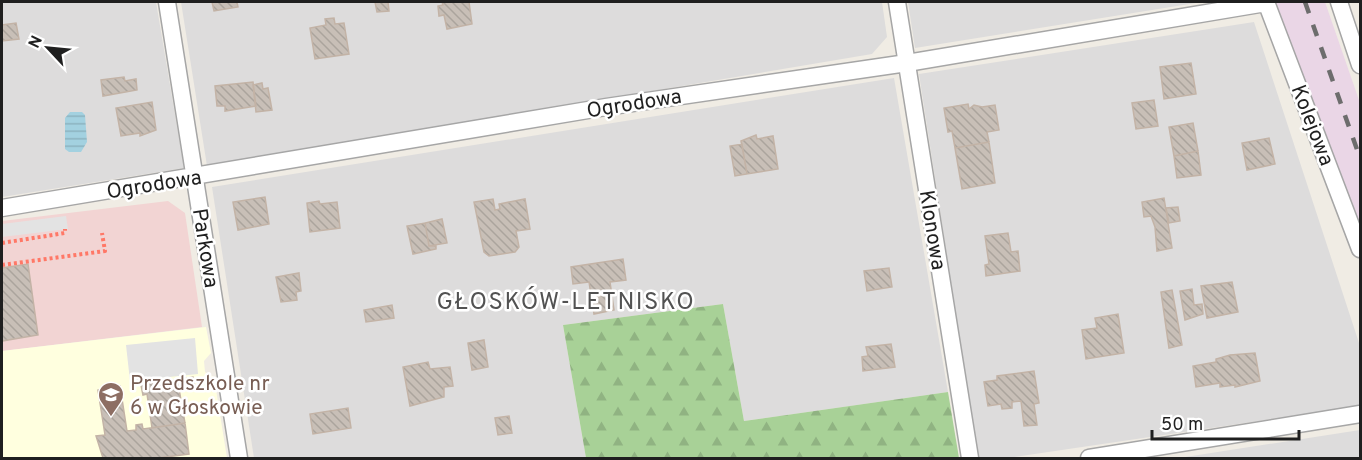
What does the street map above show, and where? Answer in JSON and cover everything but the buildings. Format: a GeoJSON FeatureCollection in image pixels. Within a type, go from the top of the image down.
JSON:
{"type":"FeatureCollection","features":[{"type":"Feature","properties":{"kind":"street","name":"Parkowa"},"geometry":{"type":"LineString","coordinates":[[167,2],[239,459]]}},
{"type":"Feature","properties":{"kind":"street","name":"Klonowa"},"geometry":{"type":"LineString","coordinates":[[897,2],[970,459]]}},
{"type":"Feature","properties":{"kind":"street","name":"Ogrodowa"},"geometry":{"type":"LineString","coordinates":[[2,208],[606,107],[907,63],[1266,2]]}},
{"type":"Feature","properties":{"kind":"street","name":"Kolejowa"},"geometry":{"type":"LineString","coordinates":[[1266,2],[1360,249]]}},
{"type":"Feature","properties":{"kind":"street"},"geometry":{"type":"LineString","coordinates":[[1339,2],[1360,65]]}},
{"type":"Feature","properties":{"kind":"street"},"geometry":{"type":"LineString","coordinates":[[1089,459],[1360,414]]}},
{"type":"Feature","properties":{"kind":"path"},"geometry":{"type":"LineString","coordinates":[[2,243],[65,233],[65,229]]}},
{"type":"Feature","properties":{"kind":"path"},"geometry":{"type":"LineString","coordinates":[[2,265],[105,251],[102,233]]}},
{"type":"Feature","properties":{"kind":"shaded area"},"geometry":{"type":"Polygon","coordinates":[[[2,2],[156,2],[184,168],[2,197],[2,2]]]}},
{"type":"Feature","properties":{"kind":"shaded area"},"geometry":{"type":"Polygon","coordinates":[[[181,2],[882,2],[887,37],[872,54],[207,166],[181,2]]]}},
{"type":"Feature","properties":{"kind":"shaded area"},"geometry":{"type":"Polygon","coordinates":[[[908,2],[1202,2],[915,48],[908,2]]]}},
{"type":"Feature","properties":{"kind":"shaded area"},"geometry":{"type":"Polygon","coordinates":[[[1273,2],[1325,2],[1360,103],[1360,228],[1273,2]]]}},
{"type":"Feature","properties":{"kind":"shaded area"},"geometry":{"type":"Polygon","coordinates":[[[1254,22],[1360,346],[1360,406],[1007,458],[978,458],[919,74],[1254,22]]]}},
{"type":"Feature","properties":{"kind":"shaded area"},"geometry":{"type":"Polygon","coordinates":[[[894,78],[948,392],[744,421],[723,304],[563,325],[586,458],[254,458],[212,187],[894,78]]]}},
{"type":"Feature","properties":{"kind":"shaded area"},"geometry":{"type":"Polygon","coordinates":[[[168,201],[185,213],[202,327],[2,351],[2,221],[168,201]]]}},
{"type":"Feature","properties":{"kind":"shaded area"},"geometry":{"type":"Polygon","coordinates":[[[66,216],[68,229],[2,237],[2,224],[66,216]]]}},
{"type":"Feature","properties":{"kind":"shaded area","name":"Przedszkole nr 6 w Głoskowie"},"geometry":{"type":"Polygon","coordinates":[[[206,327],[211,353],[204,361],[205,372],[214,377],[227,458],[2,458],[2,351],[206,327]]]}},
{"type":"Feature","properties":{"kind":"shaded area"},"geometry":{"type":"Polygon","coordinates":[[[195,338],[198,374],[130,381],[126,345],[195,338]]]}},
{"type":"Feature","properties":{"kind":"shaded area"},"geometry":{"type":"Polygon","coordinates":[[[1360,430],[1360,458],[1179,458],[1360,430]]]}},
{"type":"Feature","properties":{"kind":"green space"},"geometry":{"type":"Polygon","coordinates":[[[723,304],[744,421],[948,392],[959,458],[586,458],[563,325],[723,304]]]}},
{"type":"Feature","properties":{"kind":"water"},"geometry":{"type":"Polygon","coordinates":[[[70,112],[82,112],[85,115],[87,142],[81,152],[69,152],[65,149],[65,118],[70,112]]]}},
{"type":"Feature","properties":{"kind":"railway"},"geometry":{"type":"LineString","coordinates":[[1305,2],[1360,158]]}},
{"type":"Feature","properties":{"kind":"place","name":"Przedszkole nr 6 w Głoskowie"},"geometry":{"type":"Point","coordinates":[111,418]}},
{"type":"Feature","properties":{"kind":"district","name":"GŁOSKÓW-LETNISKO"},"geometry":{"type":"Point","coordinates":[566,301]}}]}
